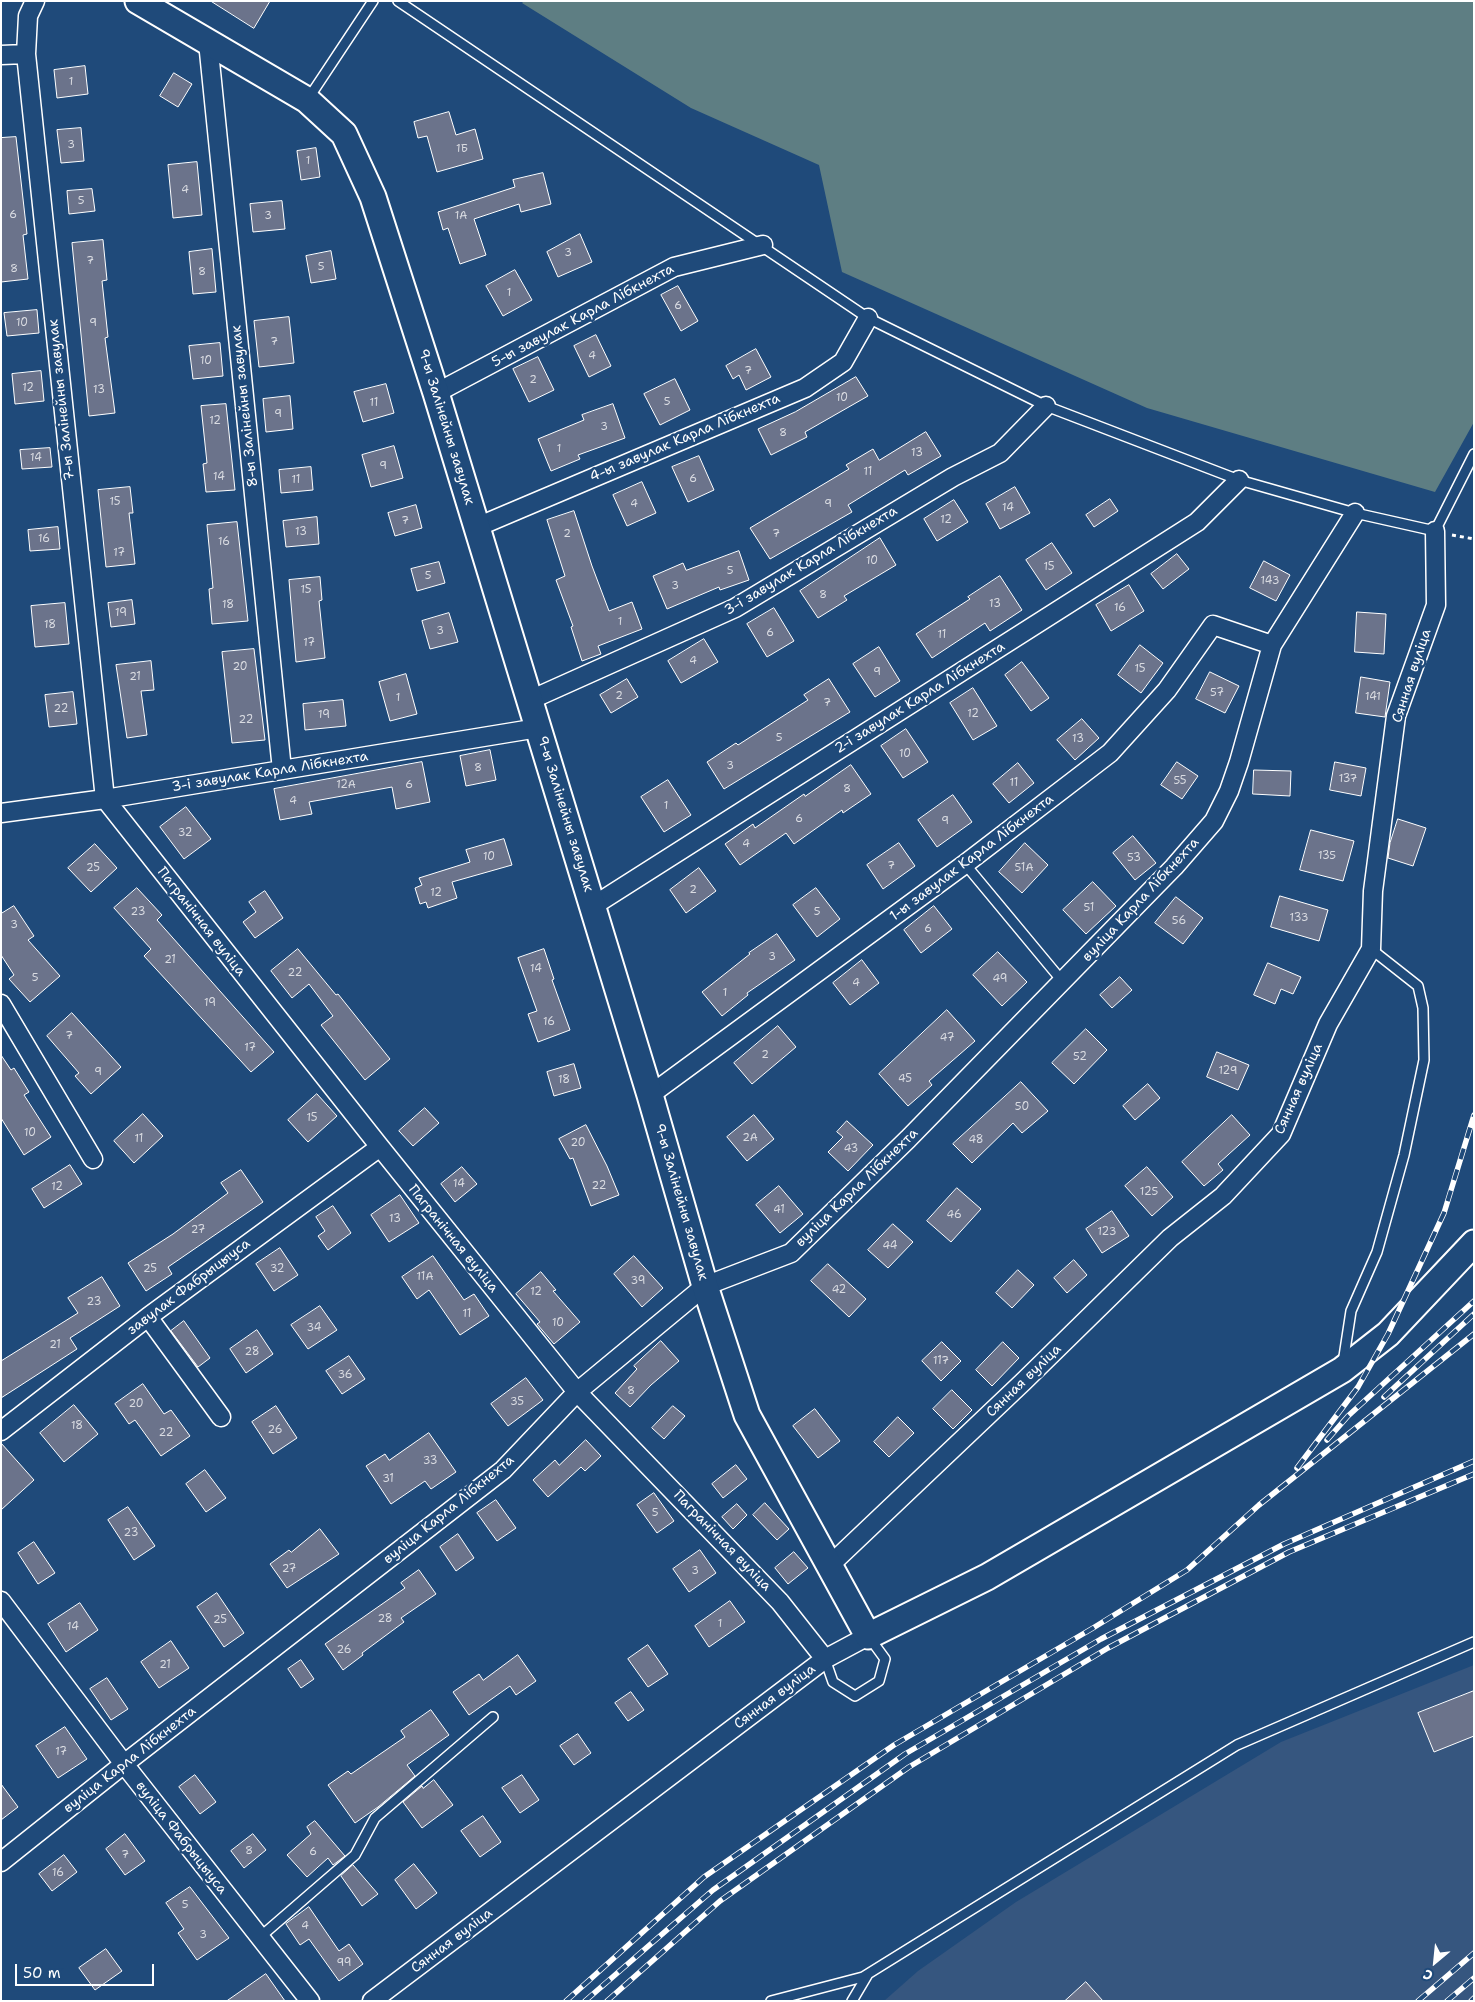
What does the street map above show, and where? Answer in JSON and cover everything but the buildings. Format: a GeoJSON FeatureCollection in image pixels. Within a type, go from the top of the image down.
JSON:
{"type":"FeatureCollection","features":[{"type":"Feature","properties":{"kind":"street","name":"7-ы Залінейны завулак"},"geometry":{"type":"LineString","coordinates":[[35,1],[28,16],[26,54],[105,799]]}},
{"type":"Feature","properties":{"kind":"street","name":"9-ы Залінейны завулак"},"geometry":{"type":"LineString","coordinates":[[138,1],[307,100],[344,134],[373,197],[477,526],[650,1095],[705,1286],[747,1415],[868,1636]]}},
{"type":"Feature","properties":{"kind":"street","name":"8-ы Залінейны завулак"},"geometry":{"type":"LineString","coordinates":[[208,42],[282,770]]}},
{"type":"Feature","properties":{"kind":"street"},"geometry":{"type":"LineString","coordinates":[[1,55],[26,54]]}},
{"type":"Feature","properties":{"kind":"street","name":"5-ы завулак Карла Лібкнехта"},"geometry":{"type":"LineString","coordinates":[[436,393],[674,267],[763,246]]}},
{"type":"Feature","properties":{"kind":"street","name":"4-ы завулак Карла Лібкнехта"},"geometry":{"type":"LineString","coordinates":[[477,526],[805,388],[843,362],[868,318]]}},
{"type":"Feature","properties":{"kind":"street","name":"3-і завулак Карла Лібкнехта"},"geometry":{"type":"LineString","coordinates":[[530,700],[735,608],[953,477],[1000,453],[1046,406]]}},
{"type":"Feature","properties":{"kind":"street","name":"2-і завулак Карла Лібкнехта"},"geometry":{"type":"LineString","coordinates":[[593,906],[1197,522],[1239,480]]}},
{"type":"Feature","properties":{"kind":"street","name":"вуліца Карла Лібкнехта"},"geometry":{"type":"LineString","coordinates":[[1,1862],[124,1764],[503,1470],[577,1392],[705,1286],[790,1253],[908,1139],[1174,867],[1214,821],[1229,791],[1239,762],[1272,645],[1355,513]]}},
{"type":"Feature","properties":{"kind":"street","name":"Сянная вуліца"},"geometry":{"type":"LineString","coordinates":[[829,1566],[1023,1382],[1170,1238],[1223,1196],[1281,1134],[1328,1024],[1371,949],[1373,891],[1396,716],[1436,605],[1435,531]]}},
{"type":"Feature","properties":{"kind":"street","name":"1-ы завулак Карла Лібкнехта"},"geometry":{"type":"LineString","coordinates":[[650,1095],[965,864],[1110,753],[1167,690],[1213,625],[1272,645]]}},
{"type":"Feature","properties":{"kind":"street","name":"3-і завулак Карла Лібкнехта"},"geometry":{"type":"LineString","coordinates":[[1,814],[105,799],[538,728]]}},
{"type":"Feature","properties":{"kind":"street","name":"Пагранічная вуліца"},"geometry":{"type":"LineString","coordinates":[[105,799],[380,1147],[577,1392],[780,1602],[825,1659]]}},
{"type":"Feature","properties":{"kind":"street"},"geometry":{"type":"LineString","coordinates":[[1,1004],[93,1159]]}},
{"type":"Feature","properties":{"kind":"street","name":"завулак Фабрыцыуса"},"geometry":{"type":"LineString","coordinates":[[1,1431],[148,1317],[380,1147]]}},
{"type":"Feature","properties":{"kind":"street","name":"Сянная вуліца"},"geometry":{"type":"LineString","coordinates":[[372,2001],[825,1659],[987,1577],[1342,1370],[1388,1334],[1474,1243]]}},
{"type":"Feature","properties":{"kind":"street"},"geometry":{"type":"LineString","coordinates":[[148,1317],[221,1417]]}},
{"type":"Feature","properties":{"kind":"street","name":"вуліца Фабрыцыуса"},"geometry":{"type":"LineString","coordinates":[[1,1601],[124,1764],[310,2001]]}},
{"type":"Feature","properties":{"kind":"lane"},"geometry":{"type":"LineString","coordinates":[[307,100],[373,1]]}},
{"type":"Feature","properties":{"kind":"lane"},"geometry":{"type":"LineString","coordinates":[[398,1],[868,318],[1046,406],[1239,480],[1355,513],[1435,531],[1474,454]]}},
{"type":"Feature","properties":{"kind":"lane"},"geometry":{"type":"LineString","coordinates":[[965,864],[1063,982]]}},
{"type":"Feature","properties":{"kind":"lane"},"geometry":{"type":"LineString","coordinates":[[1342,1370],[1351,1311],[1377,1252],[1404,1155],[1424,1060],[1423,1008],[1418,986],[1371,949]]}},
{"type":"Feature","properties":{"kind":"lane"},"geometry":{"type":"LineString","coordinates":[[825,1659],[833,1682],[856,1696],[879,1681],[885,1659],[868,1636]]}},
{"type":"Feature","properties":{"kind":"lane"},"geometry":{"type":"LineString","coordinates":[[772,2001],[868,1973],[1237,1744],[1474,1642]]}},
{"type":"Feature","properties":{"kind":"lane"},"geometry":{"type":"LineString","coordinates":[[259,1938],[355,1855],[376,1818],[493,1717]]}},
{"type":"Feature","properties":{"kind":"lane"},"geometry":{"type":"LineString","coordinates":[[852,2001],[868,1973]]}},
{"type":"Feature","properties":{"kind":"shaded area"},"geometry":{"type":"Polygon","coordinates":[[[1474,1665],[1474,2001],[884,2001],[918,1971],[1016,1902],[1281,1742],[1474,1665]]]}},
{"type":"Feature","properties":{"kind":"green space"},"geometry":{"type":"Polygon","coordinates":[[[524,1],[1474,1],[1474,422],[1435,492],[1147,408],[842,272],[819,165],[691,108],[522,3],[524,1]]]}},
{"type":"Feature","properties":{"kind":"railway"},"geometry":{"type":"LineString","coordinates":[[1297,1468],[1358,1387],[1388,1334],[1444,1213],[1474,1115]]}},
{"type":"Feature","properties":{"kind":"railway"},"geometry":{"type":"LineString","coordinates":[[1327,1440],[1348,1416],[1474,1301]]}},
{"type":"Feature","properties":{"kind":"railway"},"geometry":{"type":"LineString","coordinates":[[1384,1397],[1474,1314]]}},
{"type":"Feature","properties":{"kind":"railway"},"geometry":{"type":"LineString","coordinates":[[566,2001],[704,1877],[894,1745],[1093,1628],[1187,1570],[1259,1505],[1474,1334]]}},
{"type":"Feature","properties":{"kind":"railway"},"geometry":{"type":"LineString","coordinates":[[585,2001],[713,1890],[905,1754],[1101,1639],[1284,1544],[1474,1461]]}},
{"type":"Feature","properties":{"kind":"railway"},"geometry":{"type":"LineString","coordinates":[[607,2001],[720,1901],[909,1767],[1108,1648],[1289,1552],[1474,1474]]}},
{"type":"Feature","properties":{"kind":"railway"},"geometry":{"type":"LineString","coordinates":[[1418,2001],[1474,1953]]}},
{"type":"Feature","properties":{"kind":"railway"},"geometry":{"type":"LineString","coordinates":[[1447,2001],[1474,1978]]}},
{"type":"Feature","properties":{"kind":"railway"},"geometry":{"type":"LineString","coordinates":[[1471,2001],[1474,1998]]}}]}
